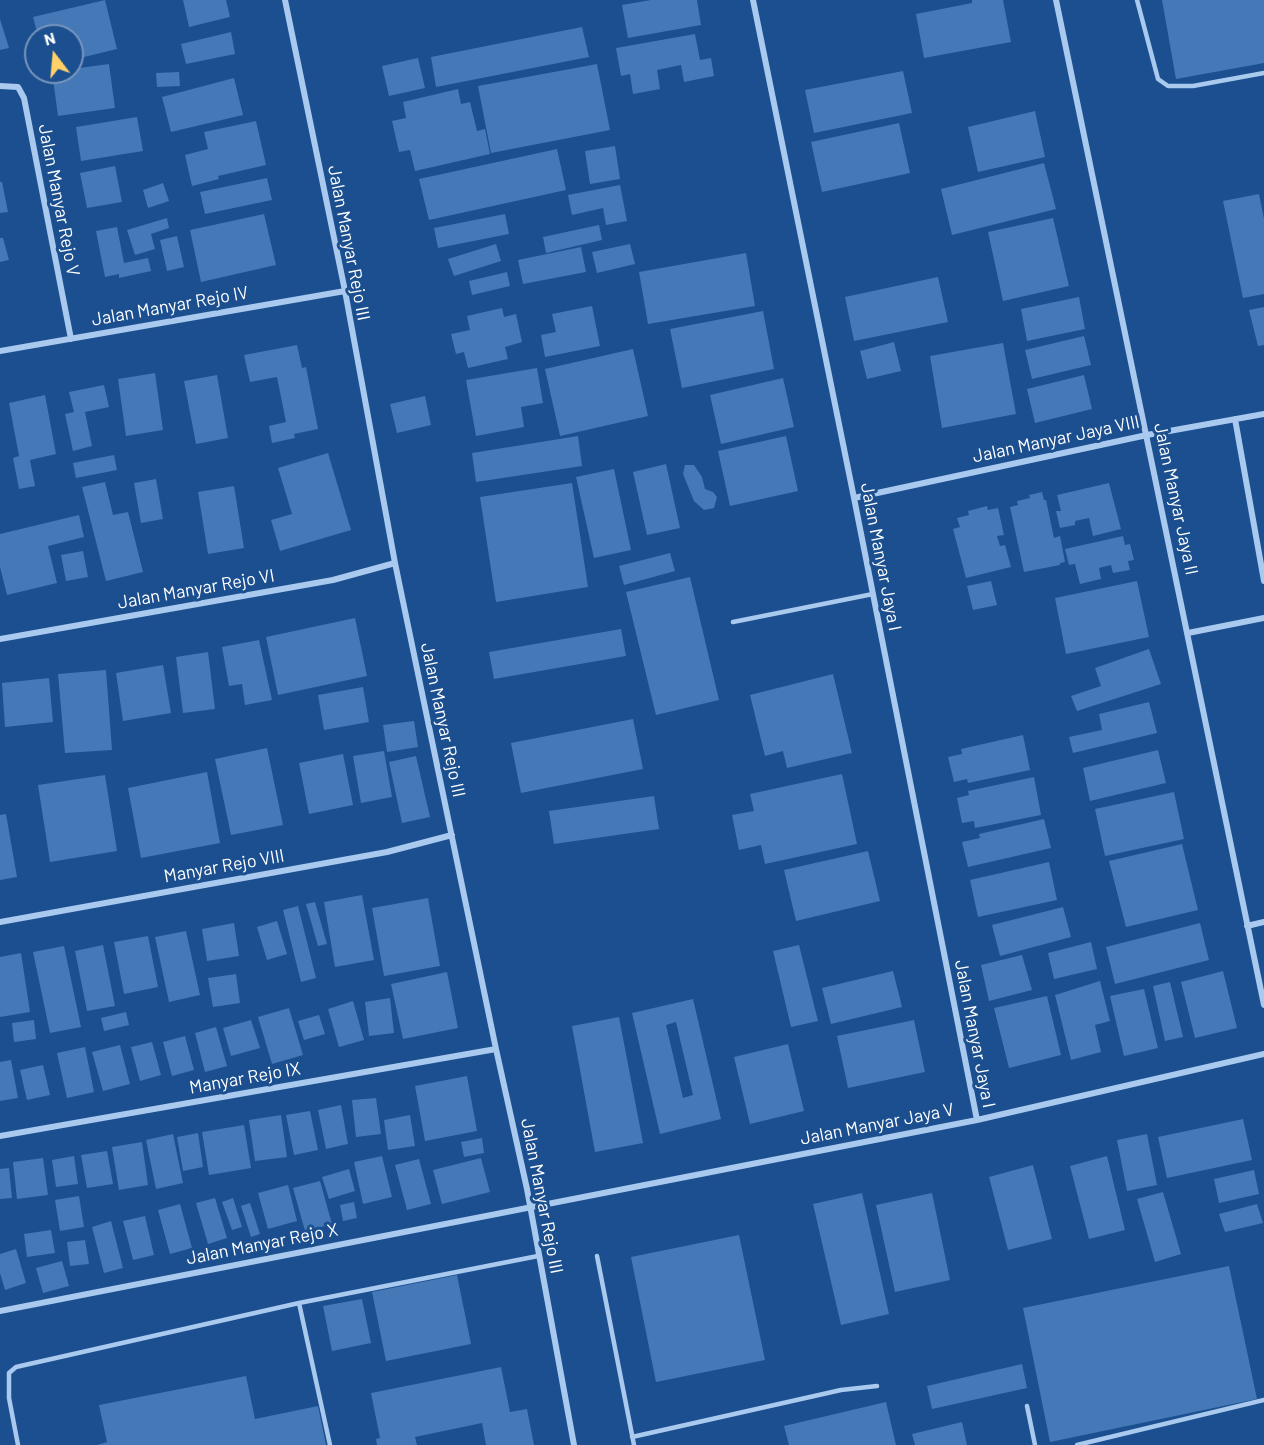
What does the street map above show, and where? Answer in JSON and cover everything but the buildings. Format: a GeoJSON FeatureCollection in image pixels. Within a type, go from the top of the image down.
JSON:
{"type":"FeatureCollection","features":[{"type":"Feature","properties":{"kind":"street","name":"Jalan Manyar Rejo III"},"geometry":{"type":"LineString","coordinates":[[285,0],[345,291],[395,563],[530,1208],[574,1445]]}},
{"type":"Feature","properties":{"kind":"street","name":"Jalan Manyar Jaya I"},"geometry":{"type":"LineString","coordinates":[[753,0],[977,1120]]}},
{"type":"Feature","properties":{"kind":"street","name":"Jalan Manyar Jaya II"},"geometry":{"type":"LineString","coordinates":[[1056,0],[1264,1005]]}},
{"type":"Feature","properties":{"kind":"street","name":"Jalan Manyar Rejo V"},"geometry":{"type":"LineString","coordinates":[[0,86],[18,87],[24,98],[71,339]]}},
{"type":"Feature","properties":{"kind":"street","name":"Jalan Manyar Rejo IV"},"geometry":{"type":"LineString","coordinates":[[0,351],[345,291]]}},
{"type":"Feature","properties":{"kind":"street","name":"Jalan Manyar Jaya VIII"},"geometry":{"type":"LineString","coordinates":[[854,498],[1147,435],[1264,414]]}},
{"type":"Feature","properties":{"kind":"street"},"geometry":{"type":"LineString","coordinates":[[1235,419],[1264,581]]}},
{"type":"Feature","properties":{"kind":"street","name":"Jalan Manyar Rejo VI"},"geometry":{"type":"LineString","coordinates":[[0,639],[333,580],[395,563]]}},
{"type":"Feature","properties":{"kind":"street"},"geometry":{"type":"LineString","coordinates":[[1188,633],[1264,618]]}},
{"type":"Feature","properties":{"kind":"street","name":"Manyar Rejo VIII"},"geometry":{"type":"LineString","coordinates":[[0,922],[387,852],[452,835]]}},
{"type":"Feature","properties":{"kind":"street"},"geometry":{"type":"LineString","coordinates":[[1247,926],[1264,922]]}},
{"type":"Feature","properties":{"kind":"street","name":"Manyar Rejo IX"},"geometry":{"type":"LineString","coordinates":[[0,1136],[496,1049]]}},
{"type":"Feature","properties":{"kind":"street","name":"Jalan Manyar Jaya V"},"geometry":{"type":"LineString","coordinates":[[530,1208],[977,1120],[1264,1054]]}},
{"type":"Feature","properties":{"kind":"street","name":"Jalan Manyar Rejo X"},"geometry":{"type":"LineString","coordinates":[[0,1311],[530,1208]]}},
{"type":"Feature","properties":{"kind":"lane"},"geometry":{"type":"LineString","coordinates":[[1137,0],[1158,79],[1168,86],[1193,86],[1264,73]]}},
{"type":"Feature","properties":{"kind":"lane"},"geometry":{"type":"LineString","coordinates":[[733,622],[873,594]]}},
{"type":"Feature","properties":{"kind":"lane"},"geometry":{"type":"LineString","coordinates":[[597,1256],[634,1445]]}},
{"type":"Feature","properties":{"kind":"lane"},"geometry":{"type":"LineString","coordinates":[[18,1445],[9,1398],[9,1373],[16,1366],[299,1303],[538,1257]]}},
{"type":"Feature","properties":{"kind":"lane"},"geometry":{"type":"LineString","coordinates":[[299,1303],[330,1445]]}},
{"type":"Feature","properties":{"kind":"lane"},"geometry":{"type":"LineString","coordinates":[[632,1437],[841,1390],[877,1386]]}},
{"type":"Feature","properties":{"kind":"lane"},"geometry":{"type":"LineString","coordinates":[[1077,1445],[1264,1400]]}},
{"type":"Feature","properties":{"kind":"lane"},"geometry":{"type":"LineString","coordinates":[[1027,1406],[1035,1445]]}}]}
